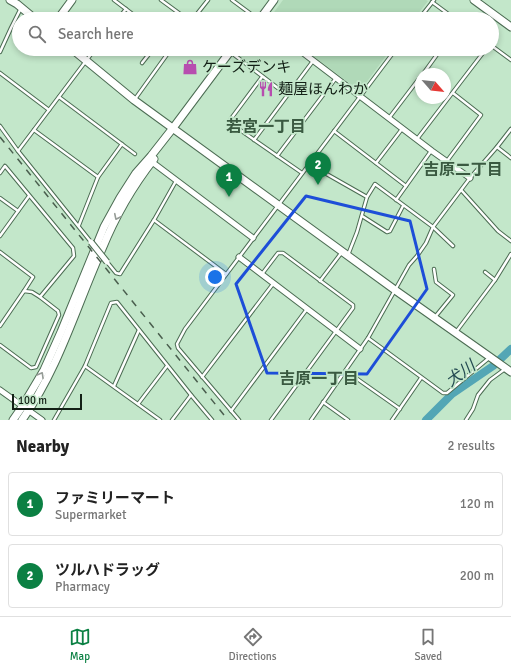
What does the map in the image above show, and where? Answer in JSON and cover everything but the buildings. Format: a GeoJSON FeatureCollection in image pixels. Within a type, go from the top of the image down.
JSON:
{"type":"FeatureCollection","features":[{"type":"Feature","properties":{"kind":"street"},"geometry":{"type":"LineString","coordinates":[[10,0],[26,12]]}},
{"type":"Feature","properties":{"kind":"street"},"geometry":{"type":"LineString","coordinates":[[63,12],[72,0]]}},
{"type":"Feature","properties":{"kind":"street"},"geometry":{"type":"LineString","coordinates":[[260,12],[268,0]]}},
{"type":"Feature","properties":{"kind":"street"},"geometry":{"type":"LineString","coordinates":[[262,12],[274,0]]}},
{"type":"Feature","properties":{"kind":"street"},"geometry":{"type":"LineString","coordinates":[[474,0],[490,12]]}},
{"type":"Feature","properties":{"kind":"street"},"geometry":{"type":"LineString","coordinates":[[499,18],[511,27]]}},
{"type":"Feature","properties":{"kind":"street"},"geometry":{"type":"LineString","coordinates":[[80,56],[134,100],[510,371]]}},
{"type":"Feature","properties":{"kind":"street"},"geometry":{"type":"LineString","coordinates":[[22,420],[25,409],[53,351],[104,227],[114,208],[136,173],[174,129],[230,56]]}},
{"type":"Feature","properties":{"kind":"street"},"geometry":{"type":"LineString","coordinates":[[308,56],[402,129],[470,178]]}},
{"type":"Feature","properties":{"kind":"street"},"geometry":{"type":"LineString","coordinates":[[13,420],[39,394],[56,361],[102,247],[118,214],[126,199],[174,129]]}},
{"type":"Feature","properties":{"kind":"street"},"geometry":{"type":"LineString","coordinates":[[152,162],[252,238]]}},
{"type":"Feature","properties":{"kind":"street"},"geometry":{"type":"LineString","coordinates":[[91,242],[107,262]]}},
{"type":"Feature","properties":{"kind":"street"},"geometry":{"type":"LineString","coordinates":[[239,257],[360,349]]}},
{"type":"Feature","properties":{"kind":"street"},"geometry":{"type":"LineString","coordinates":[[0,390],[42,420]]}},
{"type":"Feature","properties":{"kind":"lane"},"geometry":{"type":"LineString","coordinates":[[115,0],[130,12]]}},
{"type":"Feature","properties":{"kind":"lane"},"geometry":{"type":"LineString","coordinates":[[161,0],[177,12]]}},
{"type":"Feature","properties":{"kind":"lane"},"geometry":{"type":"LineString","coordinates":[[199,12],[208,0]]}},
{"type":"Feature","properties":{"kind":"lane"},"geometry":{"type":"LineString","coordinates":[[232,0],[248,12]]}},
{"type":"Feature","properties":{"kind":"lane"},"geometry":{"type":"LineString","coordinates":[[424,12],[433,1],[446,12]]}},
{"type":"Feature","properties":{"kind":"lane"},"geometry":{"type":"LineString","coordinates":[[17,12],[19,6]]}},
{"type":"Feature","properties":{"kind":"lane"},"geometry":{"type":"LineString","coordinates":[[0,52],[12,25]]}},
{"type":"Feature","properties":{"kind":"lane"},"geometry":{"type":"LineString","coordinates":[[499,51],[511,60]]}},
{"type":"Feature","properties":{"kind":"lane"},"geometry":{"type":"LineString","coordinates":[[18,151],[90,56]]}},
{"type":"Feature","properties":{"kind":"lane"},"geometry":{"type":"LineString","coordinates":[[142,63],[148,56]]}},
{"type":"Feature","properties":{"kind":"lane"},"geometry":{"type":"LineString","coordinates":[[134,100],[166,56]]}},
{"type":"Feature","properties":{"kind":"lane"},"geometry":{"type":"LineString","coordinates":[[239,56],[262,77],[287,95]]}},
{"type":"Feature","properties":{"kind":"lane"},"geometry":{"type":"LineString","coordinates":[[239,420],[178,348],[177,344],[185,329],[252,238],[391,56]]}},
{"type":"Feature","properties":{"kind":"lane"},"geometry":{"type":"LineString","coordinates":[[427,68],[436,56]]}},
{"type":"Feature","properties":{"kind":"lane"},"geometry":{"type":"LineString","coordinates":[[417,139],[481,56]]}},
{"type":"Feature","properties":{"kind":"lane"},"geometry":{"type":"LineString","coordinates":[[254,140],[313,60]]}},
{"type":"Feature","properties":{"kind":"lane"},"geometry":{"type":"LineString","coordinates":[[0,73],[49,110]]}},
{"type":"Feature","properties":{"kind":"lane"},"geometry":{"type":"LineString","coordinates":[[262,77],[230,120],[230,124],[302,173]]}},
{"type":"Feature","properties":{"kind":"lane"},"geometry":{"type":"LineString","coordinates":[[277,156],[336,78]]}},
{"type":"Feature","properties":{"kind":"lane"},"geometry":{"type":"LineString","coordinates":[[389,118],[415,84]]}},
{"type":"Feature","properties":{"kind":"lane"},"geometry":{"type":"LineString","coordinates":[[446,161],[481,115],[453,93]]}},
{"type":"Feature","properties":{"kind":"lane"},"geometry":{"type":"LineString","coordinates":[[59,97],[135,154]]}},
{"type":"Feature","properties":{"kind":"lane"},"geometry":{"type":"LineString","coordinates":[[0,126],[18,151],[91,242]]}},
{"type":"Feature","properties":{"kind":"lane"},"geometry":{"type":"LineString","coordinates":[[376,163],[402,129]]}},
{"type":"Feature","properties":{"kind":"lane"},"geometry":{"type":"LineString","coordinates":[[311,420],[368,338],[409,265],[426,243],[433,227],[462,191],[470,178],[511,129]]}},
{"type":"Feature","properties":{"kind":"lane"},"geometry":{"type":"LineString","coordinates":[[34,130],[98,177]]}},
{"type":"Feature","properties":{"kind":"lane"},"geometry":{"type":"LineString","coordinates":[[334,131],[406,186]]}},
{"type":"Feature","properties":{"kind":"lane"},"geometry":{"type":"LineString","coordinates":[[79,226],[98,177],[122,144]]}},
{"type":"Feature","properties":{"kind":"lane"},"geometry":{"type":"LineString","coordinates":[[497,147],[511,158]]}},
{"type":"Feature","properties":{"kind":"lane"},"geometry":{"type":"LineString","coordinates":[[396,200],[432,151]]}},
{"type":"Feature","properties":{"kind":"lane"},"geometry":{"type":"LineString","coordinates":[[309,164],[367,198]]}},
{"type":"Feature","properties":{"kind":"lane"},"geometry":{"type":"LineString","coordinates":[[0,172],[5,166],[73,248],[74,256],[40,297]]}},
{"type":"Feature","properties":{"kind":"lane"},"geometry":{"type":"LineString","coordinates":[[107,262],[116,273],[120,274],[154,220],[176,181]]}},
{"type":"Feature","properties":{"kind":"lane"},"geometry":{"type":"LineString","coordinates":[[320,281],[345,253],[357,232],[367,198],[375,184],[433,227],[453,246]]}},
{"type":"Feature","properties":{"kind":"lane"},"geometry":{"type":"LineString","coordinates":[[462,191],[498,231],[511,241]]}},
{"type":"Feature","properties":{"kind":"lane"},"geometry":{"type":"LineString","coordinates":[[0,236],[29,196]]}},
{"type":"Feature","properties":{"kind":"lane"},"geometry":{"type":"LineString","coordinates":[[0,198],[18,211]]}},
{"type":"Feature","properties":{"kind":"lane"},"geometry":{"type":"LineString","coordinates":[[362,216],[387,232],[390,231],[403,206]]}},
{"type":"Feature","properties":{"kind":"lane"},"geometry":{"type":"LineString","coordinates":[[154,220],[226,274]]}},
{"type":"Feature","properties":{"kind":"lane"},"geometry":{"type":"LineString","coordinates":[[0,252],[33,277],[0,326]]}},
{"type":"Feature","properties":{"kind":"lane"},"geometry":{"type":"LineString","coordinates":[[262,274],[278,254],[283,253],[353,305],[353,308],[270,420]]}},
{"type":"Feature","properties":{"kind":"lane"},"geometry":{"type":"LineString","coordinates":[[456,333],[495,280],[511,254]]}},
{"type":"Feature","properties":{"kind":"lane"},"geometry":{"type":"LineString","coordinates":[[434,269],[436,282],[453,294],[435,318]]}},
{"type":"Feature","properties":{"kind":"lane"},"geometry":{"type":"LineString","coordinates":[[485,272],[495,280]]}},
{"type":"Feature","properties":{"kind":"lane"},"geometry":{"type":"LineString","coordinates":[[202,377],[273,283]]}},
{"type":"Feature","properties":{"kind":"lane"},"geometry":{"type":"LineString","coordinates":[[0,345],[31,368],[36,367],[59,315],[58,311],[40,297],[32,292],[24,291]]}},
{"type":"Feature","properties":{"kind":"lane"},"geometry":{"type":"LineString","coordinates":[[54,420],[85,366],[111,303],[118,302],[211,420]]}},
{"type":"Feature","properties":{"kind":"lane"},"geometry":{"type":"LineString","coordinates":[[231,411],[307,309]]}},
{"type":"Feature","properties":{"kind":"lane"},"geometry":{"type":"LineString","coordinates":[[114,386],[139,330]]}},
{"type":"Feature","properties":{"kind":"lane"},"geometry":{"type":"LineString","coordinates":[[368,338],[443,394],[447,393],[492,358]]}},
{"type":"Feature","properties":{"kind":"lane"},"geometry":{"type":"LineString","coordinates":[[85,366],[160,420]]}},
{"type":"Feature","properties":{"kind":"lane"},"geometry":{"type":"LineString","coordinates":[[138,404],[167,366]]}},
{"type":"Feature","properties":{"kind":"lane"},"geometry":{"type":"LineString","coordinates":[[346,371],[400,409]]}},
{"type":"Feature","properties":{"kind":"lane"},"geometry":{"type":"LineString","coordinates":[[466,420],[473,409],[478,395],[490,380],[510,371]]}},
{"type":"Feature","properties":{"kind":"lane"},"geometry":{"type":"LineString","coordinates":[[392,420],[421,378]]}},
{"type":"Feature","properties":{"kind":"lane"},"geometry":{"type":"LineString","coordinates":[[172,420],[191,395]]}},
{"type":"Feature","properties":{"kind":"lane"},"geometry":{"type":"LineString","coordinates":[[323,402],[348,420]]}},
{"type":"Feature","properties":{"kind":"highlighted area"},"geometry":{"type":"Polygon","coordinates":[[[306,196],[410,221],[427,289],[367,374],[267,373],[236,284],[306,196]]]}},
{"type":"Feature","properties":{"kind":"shaded area"},"geometry":{"type":"Polygon","coordinates":[[[283,0],[428,1],[419,12],[274,12],[283,0]]]}},
{"type":"Feature","properties":{"kind":"shaded area"},"geometry":{"type":"Polygon","coordinates":[[[313,56],[386,56],[360,91],[313,56]]]}},
{"type":"Feature","properties":{"kind":"waterway","name":"犬川"},"geometry":{"type":"LineString","coordinates":[[426,420],[452,394],[493,366],[511,349]]}},
{"type":"Feature","properties":{"kind":"railway"},"geometry":{"type":"LineString","coordinates":[[0,137],[228,420]]}},
{"type":"Feature","properties":{"kind":"place","name":"ケーズデンキ"},"geometry":{"type":"Point","coordinates":[190,67]}},
{"type":"Feature","properties":{"kind":"place","name":"麺屋ほんわか"},"geometry":{"type":"Point","coordinates":[266,89]}},
{"type":"Feature","properties":{"kind":"place","name":"ツルハドラッグ"},"geometry":{"type":"Point","coordinates":[318,185]}},
{"type":"Feature","properties":{"kind":"place","name":"ファミリーマート"},"geometry":{"type":"Point","coordinates":[229,197]}},
{"type":"Feature","properties":{"kind":"district","name":"若宮一丁目"},"geometry":{"type":"Point","coordinates":[266,126]}},
{"type":"Feature","properties":{"kind":"district","name":"吉原二丁目"},"geometry":{"type":"Point","coordinates":[463,169]}},
{"type":"Feature","properties":{"kind":"district","name":"吉原一丁目"},"geometry":{"type":"Point","coordinates":[319,378]}}]}
